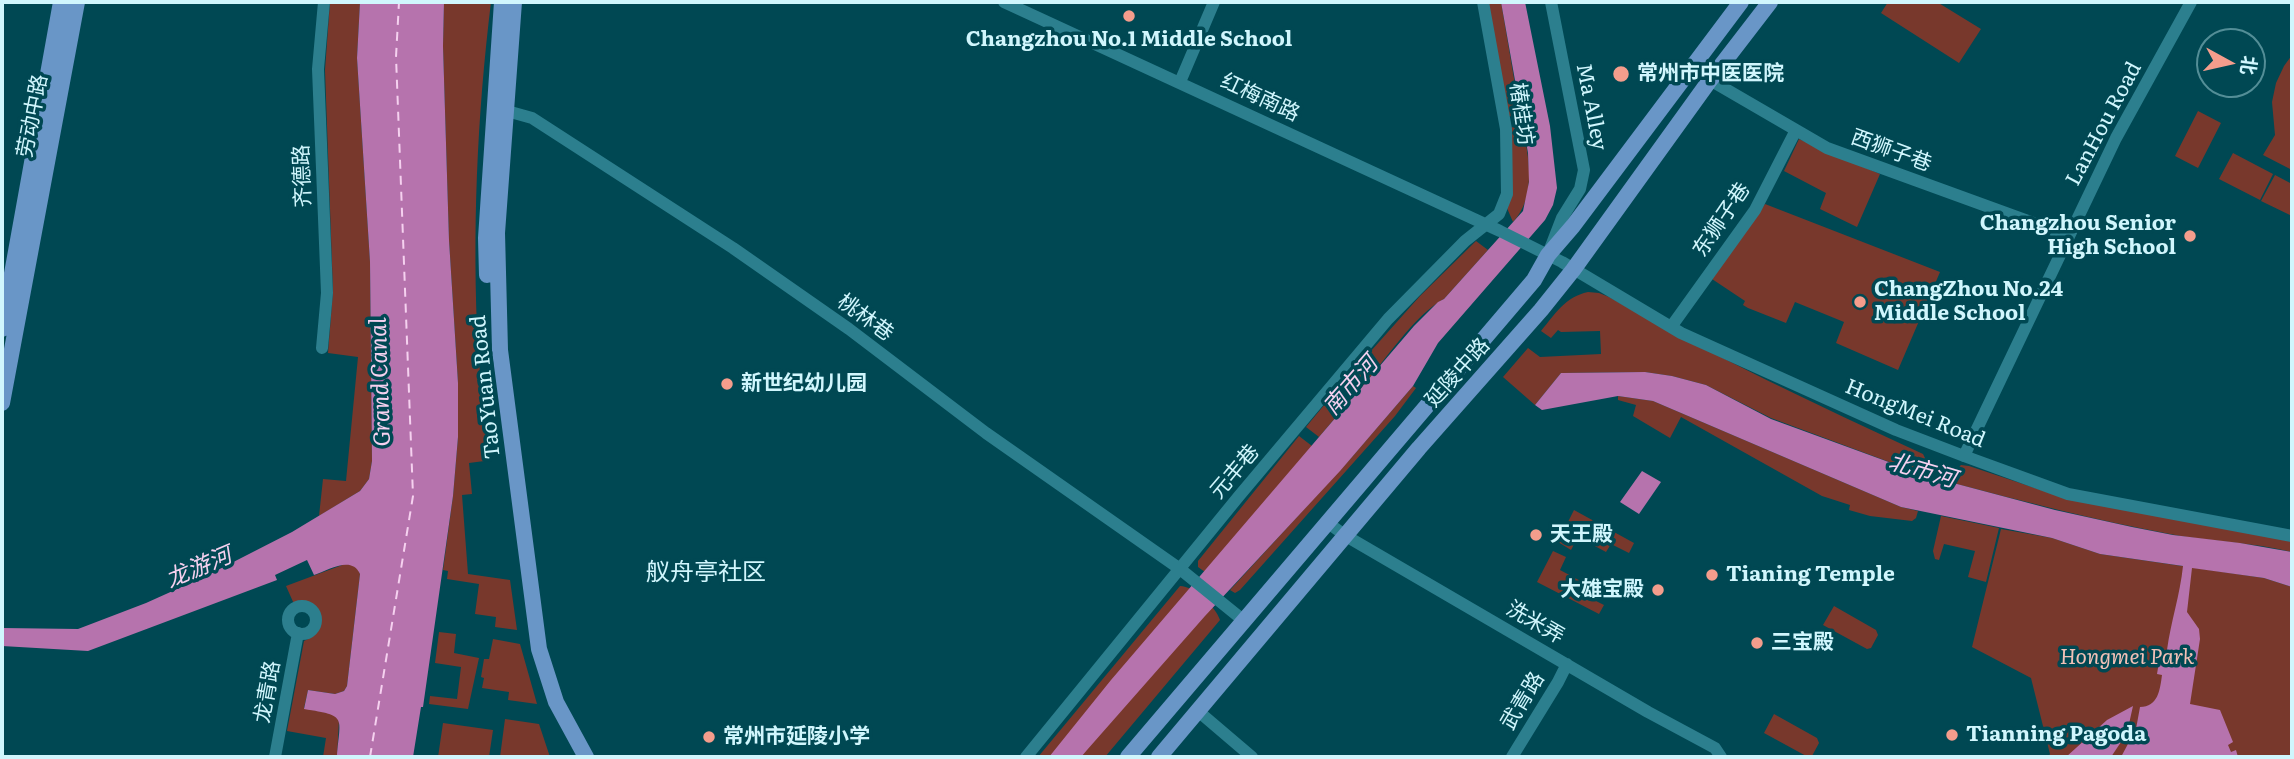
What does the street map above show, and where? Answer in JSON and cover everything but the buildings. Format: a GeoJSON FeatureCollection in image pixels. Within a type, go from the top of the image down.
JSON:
{"type":"FeatureCollection","features":[{"type":"Feature","properties":{"kind":"main road","name":"劳动中路"},"geometry":{"type":"LineString","coordinates":[[2,328],[61,2]]}},
{"type":"Feature","properties":{"kind":"main road","name":"劳动中路"},"geometry":{"type":"LineString","coordinates":[[2,403],[4,358],[77,2]]}},
{"type":"Feature","properties":{"kind":"main road"},"geometry":{"type":"LineString","coordinates":[[502,2],[486,238],[490,356],[531,659],[546,704],[580,756]]}},
{"type":"Feature","properties":{"kind":"main road","name":"TaoYuan Road"},"geometry":{"type":"LineString","coordinates":[[514,2],[497,233],[500,350],[539,649],[556,702],[580,756]]}},
{"type":"Feature","properties":{"kind":"main road","name":"延陵中路"},"geometry":{"type":"LineString","coordinates":[[1128,757],[1534,280],[1548,255],[1573,226],[1741,2]]}},
{"type":"Feature","properties":{"kind":"main road","name":"延陵中路"},"geometry":{"type":"LineString","coordinates":[[1159,757],[1419,447],[1541,310],[1770,2]]}},
{"type":"Feature","properties":{"kind":"street","name":"齐德路"},"geometry":{"type":"LineString","coordinates":[[322,348],[327,293],[318,69],[324,2]]}},
{"type":"Feature","properties":{"kind":"street","name":"红梅南路"},"geometry":{"type":"LineString","coordinates":[[1004,2],[1487,224],[1548,255]]}},
{"type":"Feature","properties":{"kind":"street"},"geometry":{"type":"LineString","coordinates":[[1180,82],[1214,2]]}},
{"type":"Feature","properties":{"kind":"street","name":"椿桂坊"},"geometry":{"type":"LineString","coordinates":[[1483,2],[1506,129],[1508,169],[1507,194],[1499,214],[1487,224]]}},
{"type":"Feature","properties":{"kind":"street","name":"Ma Alley"},"geometry":{"type":"LineString","coordinates":[[1548,255],[1562,218],[1580,189],[1584,170],[1551,2]]}},
{"type":"Feature","properties":{"kind":"street","name":"LanHou Road"},"geometry":{"type":"LineString","coordinates":[[1964,456],[2116,138],[2191,2]]}},
{"type":"Feature","properties":{"kind":"street","name":"西狮子巷"},"geometry":{"type":"LineString","coordinates":[[1710,80],[1827,148],[2068,236]]}},
{"type":"Feature","properties":{"kind":"street","name":"桃林巷"},"geometry":{"type":"LineString","coordinates":[[507,111],[532,118],[733,248],[849,329],[986,433],[1184,572],[1243,620]]}},
{"type":"Feature","properties":{"kind":"street","name":"东狮子巷"},"geometry":{"type":"LineString","coordinates":[[1671,327],[1755,211],[1796,130]]}},
{"type":"Feature","properties":{"kind":"street","name":"元丰巷"},"geometry":{"type":"LineString","coordinates":[[1026,757],[1184,572],[1388,319],[1465,241],[1487,224]]}},
{"type":"Feature","properties":{"kind":"street","name":"HongMei Road"},"geometry":{"type":"LineString","coordinates":[[1548,255],[1671,327],[1896,429],[1964,456],[2067,494],[2292,536]]}},
{"type":"Feature","properties":{"kind":"street","name":"洗米弄"},"geometry":{"type":"LineString","coordinates":[[1328,523],[1346,537],[1715,748],[1721,757]]}},
{"type":"Feature","properties":{"kind":"street","name":"龙青路"},"geometry":{"type":"LineString","coordinates":[[275,757],[298,633]]}},
{"type":"Feature","properties":{"kind":"street","name":"武青路"},"geometry":{"type":"LineString","coordinates":[[1512,757],[1567,663]]}},
{"type":"Feature","properties":{"kind":"street"},"geometry":{"type":"LineString","coordinates":[[1198,711],[1252,757]]}},
{"type":"Feature","properties":{"kind":"green space"},"geometry":{"type":"Polygon","coordinates":[[[330,2],[360,2],[357,58],[370,262],[372,461],[369,479],[360,491],[319,516],[323,479],[346,481],[358,357],[328,353],[333,291],[325,70],[330,2]]]}},
{"type":"Feature","properties":{"kind":"green space"},"geometry":{"type":"Polygon","coordinates":[[[444,2],[491,2],[479,131],[476,305],[479,363],[492,460],[469,463],[472,494],[462,495],[468,574],[510,580],[517,630],[495,627],[496,617],[475,614],[479,584],[447,579],[448,571],[443,570],[458,437],[458,383],[449,240],[444,2]]]}},
{"type":"Feature","properties":{"kind":"green space"},"geometry":{"type":"Polygon","coordinates":[[[1487,2],[1501,2],[1520,114],[1507,117],[1487,2]]]}},
{"type":"Feature","properties":{"kind":"green space"},"geometry":{"type":"Polygon","coordinates":[[[1888,2],[1937,2],[1981,29],[1959,63],[1881,13],[1888,2]]]}},
{"type":"Feature","properties":{"kind":"green space"},"geometry":{"type":"Polygon","coordinates":[[[2292,55],[2292,170],[2263,155],[2275,135],[2272,102],[2276,83],[2292,55]]]}},
{"type":"Feature","properties":{"kind":"green space"},"geometry":{"type":"Polygon","coordinates":[[[2198,111],[2221,123],[2198,168],[2175,156],[2198,111]]]}},
{"type":"Feature","properties":{"kind":"green space"},"geometry":{"type":"Polygon","coordinates":[[[1522,125],[1529,163],[1528,188],[1521,212],[1513,222],[1507,208],[1509,128],[1522,125]]]}},
{"type":"Feature","properties":{"kind":"green space"},"geometry":{"type":"Polygon","coordinates":[[[1799,139],[1880,174],[1857,227],[1820,209],[1826,193],[1784,171],[1799,139]]]}},
{"type":"Feature","properties":{"kind":"green space"},"geometry":{"type":"Polygon","coordinates":[[[2233,153],[2273,174],[2260,200],[2219,179],[2233,153]]]}},
{"type":"Feature","properties":{"kind":"green space"},"geometry":{"type":"Polygon","coordinates":[[[2275,175],[2292,184],[2292,216],[2261,201],[2275,175]]]}},
{"type":"Feature","properties":{"kind":"green space"},"geometry":{"type":"Polygon","coordinates":[[[1765,204],[1940,272],[1898,370],[1836,343],[1844,322],[1795,302],[1786,323],[1748,308],[1743,305],[1745,301],[1712,279],[1765,204]]]}},
{"type":"Feature","properties":{"kind":"green space"},"geometry":{"type":"Polygon","coordinates":[[[1476,241],[1488,250],[1444,299],[1411,327],[1360,390],[1346,379],[1420,296],[1476,241]]]}},
{"type":"Feature","properties":{"kind":"green space"},"geometry":{"type":"Polygon","coordinates":[[[1588,292],[1609,297],[1725,359],[1923,454],[1930,468],[1927,476],[1771,418],[1706,385],[1672,376],[1645,372],[1561,373],[1535,405],[1503,377],[1528,348],[1540,357],[1601,354],[1600,331],[1558,330],[1551,338],[1541,331],[1567,302],[1588,292]]]}},
{"type":"Feature","properties":{"kind":"green space"},"geometry":{"type":"Polygon","coordinates":[[[1413,386],[1416,388],[1395,416],[1240,590],[1235,593],[1230,590],[1351,458],[1413,386]]]}},
{"type":"Feature","properties":{"kind":"green space"},"geometry":{"type":"Polygon","coordinates":[[[1339,387],[1352,398],[1319,437],[1306,427],[1339,387]]]}},
{"type":"Feature","properties":{"kind":"green space"},"geometry":{"type":"Polygon","coordinates":[[[1618,396],[1653,401],[1901,507],[1918,511],[1916,518],[1912,521],[1870,516],[1849,510],[1850,505],[1822,496],[1681,417],[1670,438],[1633,416],[1636,405],[1618,400],[1618,396]]]}},
{"type":"Feature","properties":{"kind":"green space"},"geometry":{"type":"Polygon","coordinates":[[[1299,436],[1312,446],[1205,572],[1198,567],[1198,561],[1299,436]]]}},
{"type":"Feature","properties":{"kind":"green space"},"geometry":{"type":"Polygon","coordinates":[[[1961,465],[2053,494],[2292,539],[2292,552],[2142,529],[1949,482],[1961,465]]]}},
{"type":"Feature","properties":{"kind":"green space"},"geometry":{"type":"Polygon","coordinates":[[[1574,510],[1634,543],[1629,553],[1611,544],[1606,552],[1578,537],[1571,550],[1558,542],[1574,510]]]}},
{"type":"Feature","properties":{"kind":"green space"},"geometry":{"type":"Polygon","coordinates":[[[1941,516],[1999,528],[1986,582],[1968,577],[1975,551],[1944,544],[1939,560],[1935,559],[1933,551],[1941,516]]]}},
{"type":"Feature","properties":{"kind":"green space","name":"Hongmei Park"},"geometry":{"type":"Polygon","coordinates":[[[2001,529],[2052,538],[2100,554],[2264,578],[2292,587],[2292,757],[2048,757],[2050,754],[2031,678],[1972,647],[2001,529]]]}},
{"type":"Feature","properties":{"kind":"green space"},"geometry":{"type":"Polygon","coordinates":[[[1553,551],[1566,557],[1560,570],[1590,586],[1584,595],[1604,605],[1599,614],[1537,582],[1553,551]]]}},
{"type":"Feature","properties":{"kind":"green space"},"geometry":{"type":"Polygon","coordinates":[[[345,564],[355,566],[360,574],[347,686],[344,691],[335,694],[308,690],[304,708],[333,714],[339,720],[337,757],[323,757],[326,738],[287,731],[304,641],[312,636],[320,623],[316,610],[311,605],[294,604],[286,586],[345,564]]]}},
{"type":"Feature","properties":{"kind":"green space"},"geometry":{"type":"Polygon","coordinates":[[[1180,586],[1192,589],[1204,598],[1220,620],[1105,757],[1038,757],[1180,586]]]}},
{"type":"Feature","properties":{"kind":"green space"},"geometry":{"type":"Polygon","coordinates":[[[1834,606],[1876,630],[1878,635],[1871,648],[1867,649],[1823,625],[1834,606]]]}},
{"type":"Feature","properties":{"kind":"green space"},"geometry":{"type":"Polygon","coordinates":[[[439,632],[456,634],[454,653],[479,658],[468,709],[429,704],[430,696],[457,699],[461,667],[435,663],[439,632]]]}},
{"type":"Feature","properties":{"kind":"green space"},"geometry":{"type":"Polygon","coordinates":[[[493,639],[520,644],[537,704],[508,700],[509,692],[482,688],[484,659],[489,659],[493,639]]]}},
{"type":"Feature","properties":{"kind":"green space"},"geometry":{"type":"Polygon","coordinates":[[[1774,714],[1817,738],[1819,743],[1812,756],[1808,757],[1764,733],[1774,714]]]}},
{"type":"Feature","properties":{"kind":"green space"},"geometry":{"type":"Polygon","coordinates":[[[505,719],[539,724],[550,757],[500,757],[505,719]]]}},
{"type":"Feature","properties":{"kind":"green space"},"geometry":{"type":"Polygon","coordinates":[[[443,723],[493,730],[489,757],[438,757],[443,723]]]}},
{"type":"Feature","properties":{"kind":"water","name":"Grand Canal"},"geometry":{"type":"Polygon","coordinates":[[[360,2],[444,2],[449,240],[458,383],[458,437],[453,496],[423,707],[413,757],[337,757],[338,720],[335,716],[304,709],[308,690],[335,694],[344,691],[347,686],[360,574],[351,565],[339,566],[314,575],[307,560],[275,575],[277,580],[88,651],[2,646],[2,628],[78,629],[206,576],[292,532],[360,491],[369,479],[372,461],[370,262],[357,58],[360,2]]]}},
{"type":"Feature","properties":{"kind":"water"},"geometry":{"type":"Polygon","coordinates":[[[1501,2],[1525,2],[1550,126],[1557,188],[1553,205],[1545,220],[1438,343],[1413,386],[1340,471],[1205,616],[1081,757],[1049,757],[1111,680],[1414,326],[1444,299],[1523,211],[1529,182],[1528,153],[1501,2]]]}},
{"type":"Feature","properties":{"kind":"water"},"geometry":{"type":"Polygon","coordinates":[[[1645,372],[1706,385],[1771,419],[1927,476],[2132,527],[2292,552],[2292,587],[2264,578],[2192,568],[2187,612],[2199,629],[2200,639],[2190,704],[2220,710],[2233,742],[2228,745],[2231,752],[2236,750],[2238,757],[2121,757],[2136,729],[2140,707],[2151,704],[2159,692],[2162,675],[2157,674],[2161,650],[2167,650],[2183,566],[2100,554],[2052,538],[1901,507],[1653,401],[1618,396],[1542,410],[1535,405],[1561,373],[1645,372]]]}},
{"type":"Feature","properties":{"kind":"water"},"geometry":{"type":"Polygon","coordinates":[[[1642,471],[1661,482],[1639,514],[1620,502],[1642,471]]]}},
{"type":"Feature","properties":{"kind":"water"},"geometry":{"type":"Polygon","coordinates":[[[2133,706],[2127,733],[2111,757],[2066,757],[2107,720],[2133,706]]]}},
{"type":"Feature","properties":{"kind":"ferry route"},"geometry":{"type":"LineString","coordinates":[[370,757],[413,496],[396,57],[399,2]]}},
{"type":"Feature","properties":{"kind":"place","name":"Changzhou No.1 Middle School"},"geometry":{"type":"Point","coordinates":[1129,16]}},
{"type":"Feature","properties":{"kind":"place","name":"常州市中医医院"},"geometry":{"type":"Point","coordinates":[1621,74]}},
{"type":"Feature","properties":{"kind":"place","name":"Changzhou Senior High School"},"geometry":{"type":"Point","coordinates":[2190,236]}},
{"type":"Feature","properties":{"kind":"place","name":"ChangZhou No.24 Middle School"},"geometry":{"type":"Point","coordinates":[1860,302]}},
{"type":"Feature","properties":{"kind":"place","name":"新世纪幼儿园"},"geometry":{"type":"Point","coordinates":[727,384]}},
{"type":"Feature","properties":{"kind":"place","name":"天王殿"},"geometry":{"type":"Point","coordinates":[1536,535]}},
{"type":"Feature","properties":{"kind":"place","name":"Tianing Temple"},"geometry":{"type":"Point","coordinates":[1712,575]}},
{"type":"Feature","properties":{"kind":"place","name":"大雄宝殿"},"geometry":{"type":"Point","coordinates":[1658,590]}},
{"type":"Feature","properties":{"kind":"place","name":"三宝殿"},"geometry":{"type":"Point","coordinates":[1757,643]}},
{"type":"Feature","properties":{"kind":"place","name":"Tianning Pagoda"},"geometry":{"type":"Point","coordinates":[1952,735]}},
{"type":"Feature","properties":{"kind":"place","name":"常州市延陵小学"},"geometry":{"type":"Point","coordinates":[709,737]}},
{"type":"Feature","properties":{"kind":"district","name":"舣舟亭社区"},"geometry":{"type":"Point","coordinates":[706,573]}},
{"type":"Feature","properties":{"kind":"water label","name":"南市河"},"geometry":{"type":"Point","coordinates":[1351,386]}},
{"type":"Feature","properties":{"kind":"water label","name":"北市河"},"geometry":{"type":"Point","coordinates":[1922,471]}},
{"type":"Feature","properties":{"kind":"water label","name":"龙游河"},"geometry":{"type":"Point","coordinates":[199,568]}}]}
